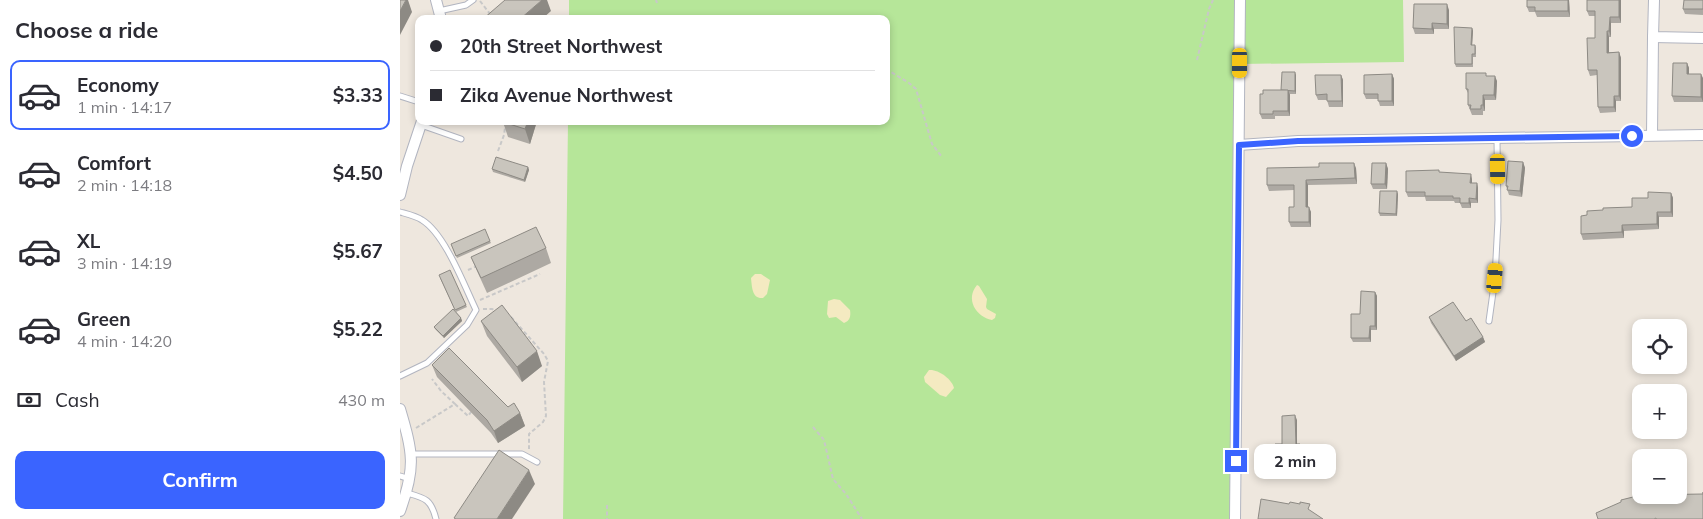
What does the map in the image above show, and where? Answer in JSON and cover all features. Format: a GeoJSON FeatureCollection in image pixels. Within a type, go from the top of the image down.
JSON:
{"type":"FeatureCollection","features":[{"type":"Feature","properties":{"kind":"street"},"geometry":{"type":"LineString","coordinates":[[436,0],[440,15]]}},
{"type":"Feature","properties":{"kind":"street"},"geometry":{"type":"LineString","coordinates":[[1235,519],[1240,0]]}},
{"type":"Feature","properties":{"kind":"street"},"geometry":{"type":"LineString","coordinates":[[1652,135],[1654,0]]}},
{"type":"Feature","properties":{"kind":"street"},"geometry":{"type":"LineString","coordinates":[[1653,37],[1703,38]]}},
{"type":"Feature","properties":{"kind":"street"},"geometry":{"type":"LineString","coordinates":[[400,195],[406,166],[420,125]]}},
{"type":"Feature","properties":{"kind":"street"},"geometry":{"type":"LineString","coordinates":[[1239,145],[1298,141],[1703,135]]}},
{"type":"Feature","properties":{"kind":"street"},"geometry":{"type":"LineString","coordinates":[[400,409],[411,454],[400,511]]}},
{"type":"Feature","properties":{"kind":"lane"},"geometry":{"type":"LineString","coordinates":[[440,15],[474,0]]}},
{"type":"Feature","properties":{"kind":"lane"},"geometry":{"type":"LineString","coordinates":[[400,96],[415,101]]}},
{"type":"Feature","properties":{"kind":"lane"},"geometry":{"type":"LineString","coordinates":[[426,125],[461,139]]}},
{"type":"Feature","properties":{"kind":"lane"},"geometry":{"type":"LineString","coordinates":[[1489,320],[1495,278],[1498,220],[1497,139]]}},
{"type":"Feature","properties":{"kind":"lane"},"geometry":{"type":"LineString","coordinates":[[400,212],[422,220],[443,242],[476,310],[467,324],[427,363],[400,376]]}},
{"type":"Feature","properties":{"kind":"lane"},"geometry":{"type":"LineString","coordinates":[[411,454],[522,454],[537,462]]}},
{"type":"Feature","properties":{"kind":"lane"},"geometry":{"type":"LineString","coordinates":[[405,487],[429,501],[436,519]]}},
{"type":"Feature","properties":{"kind":"path"},"geometry":{"type":"LineString","coordinates":[[479,0],[491,15]]}},
{"type":"Feature","properties":{"kind":"path"},"geometry":{"type":"LineString","coordinates":[[1196,60],[1213,0]]}},
{"type":"Feature","properties":{"kind":"path"},"geometry":{"type":"LineString","coordinates":[[890,71],[916,89],[932,144],[942,157]]}},
{"type":"Feature","properties":{"kind":"path"},"geometry":{"type":"LineString","coordinates":[[498,152],[505,125]]}},
{"type":"Feature","properties":{"kind":"path"},"geometry":{"type":"LineString","coordinates":[[459,274],[480,265]]}},
{"type":"Feature","properties":{"kind":"path"},"geometry":{"type":"LineString","coordinates":[[473,303],[540,274]]}},
{"type":"Feature","properties":{"kind":"path"},"geometry":{"type":"LineString","coordinates":[[476,310],[492,309],[499,312]]}},
{"type":"Feature","properties":{"kind":"path"},"geometry":{"type":"LineString","coordinates":[[506,315],[513,318],[548,361],[544,382],[546,416],[543,422],[529,434],[528,456]]}},
{"type":"Feature","properties":{"kind":"path"},"geometry":{"type":"LineString","coordinates":[[432,379],[441,388],[441,391],[468,416],[471,412]]}},
{"type":"Feature","properties":{"kind":"path"},"geometry":{"type":"LineString","coordinates":[[407,433],[455,404]]}},
{"type":"Feature","properties":{"kind":"path"},"geometry":{"type":"LineString","coordinates":[[812,427],[824,440],[833,479],[846,494],[862,519]]}},
{"type":"Feature","properties":{"kind":"path"},"geometry":{"type":"LineString","coordinates":[[607,505],[607,519]]}},
{"type":"Feature","properties":{"kind":"green space"},"geometry":{"type":"Polygon","coordinates":[[[569,0],[1403,0],[1404,62],[1240,64],[1235,519],[563,519],[568,125],[890,125],[890,15],[569,15],[569,0]]]}},
{"type":"Feature","properties":{"kind":"sand"},"geometry":{"type":"Polygon","coordinates":[[[755,274],[761,274],[770,280],[767,294],[763,298],[757,297],[753,292],[751,278],[755,274]]]}},
{"type":"Feature","properties":{"kind":"sand"},"geometry":{"type":"Polygon","coordinates":[[[977,285],[987,299],[987,309],[996,314],[992,320],[981,315],[974,307],[972,296],[977,285]]]}},
{"type":"Feature","properties":{"kind":"sand"},"geometry":{"type":"Polygon","coordinates":[[[840,300],[850,310],[848,321],[844,323],[836,317],[829,318],[827,314],[828,301],[840,300]]]}},
{"type":"Feature","properties":{"kind":"sand"},"geometry":{"type":"Polygon","coordinates":[[[929,370],[933,370],[948,378],[953,385],[954,388],[946,397],[940,395],[925,382],[924,377],[929,370]]]}},
{"type":"Feature","properties":{"kind":"building"},"geometry":{"type":"Polygon","coordinates":[[[400,0],[406,0],[400,11],[400,0]]]}},
{"type":"Feature","properties":{"kind":"building"},"geometry":{"type":"Polygon","coordinates":[[[505,0],[542,0],[525,15],[488,15],[505,0]]]}},
{"type":"Feature","properties":{"kind":"building"},"geometry":{"type":"Polygon","coordinates":[[[1527,0],[1568,0],[1568,11],[1535,11],[1535,7],[1527,7],[1527,0]]]}},
{"type":"Feature","properties":{"kind":"building"},"geometry":{"type":"Polygon","coordinates":[[[1587,0],[1619,0],[1619,17],[1610,17],[1609,31],[1607,31],[1607,53],[1619,52],[1619,96],[1614,96],[1614,107],[1598,107],[1597,70],[1588,70],[1587,38],[1595,38],[1595,11],[1587,11],[1587,0]]]}},
{"type":"Feature","properties":{"kind":"building"},"geometry":{"type":"Polygon","coordinates":[[[1684,0],[1703,0],[1703,9],[1683,9],[1684,0]]]}},
{"type":"Feature","properties":{"kind":"building"},"geometry":{"type":"Polygon","coordinates":[[[1414,4],[1447,4],[1447,24],[1432,23],[1432,29],[1413,28],[1414,4]]]}},
{"type":"Feature","properties":{"kind":"building"},"geometry":{"type":"Polygon","coordinates":[[[1454,27],[1472,28],[1471,45],[1475,45],[1475,54],[1472,54],[1472,64],[1455,64],[1454,27]]]}},
{"type":"Feature","properties":{"kind":"building"},"geometry":{"type":"Polygon","coordinates":[[[1673,63],[1687,63],[1687,74],[1701,74],[1701,97],[1672,96],[1673,63]]]}},
{"type":"Feature","properties":{"kind":"building"},"geometry":{"type":"Polygon","coordinates":[[[1282,72],[1295,72],[1295,91],[1281,90],[1282,72]]]}},
{"type":"Feature","properties":{"kind":"building"},"geometry":{"type":"Polygon","coordinates":[[[1466,73],[1486,73],[1486,76],[1495,76],[1494,95],[1483,95],[1481,109],[1470,109],[1471,105],[1468,105],[1466,73]]]}},
{"type":"Feature","properties":{"kind":"building"},"geometry":{"type":"Polygon","coordinates":[[[1392,74],[1392,101],[1378,101],[1378,94],[1364,94],[1364,75],[1392,74]]]}},
{"type":"Feature","properties":{"kind":"building"},"geometry":{"type":"Polygon","coordinates":[[[1315,75],[1341,75],[1342,101],[1327,101],[1327,94],[1316,95],[1315,75]]]}},
{"type":"Feature","properties":{"kind":"building"},"geometry":{"type":"Polygon","coordinates":[[[1263,90],[1288,90],[1288,111],[1273,111],[1273,114],[1260,114],[1260,94],[1263,94],[1263,90]]]}},
{"type":"Feature","properties":{"kind":"building"},"geometry":{"type":"Polygon","coordinates":[[[512,125],[526,125],[525,129],[512,125]]]}},
{"type":"Feature","properties":{"kind":"building"},"geometry":{"type":"Polygon","coordinates":[[[496,157],[528,167],[524,180],[492,169],[496,157]]]}},
{"type":"Feature","properties":{"kind":"building"},"geometry":{"type":"Polygon","coordinates":[[[1508,161],[1523,162],[1520,191],[1507,190],[1508,161]]]}},
{"type":"Feature","properties":{"kind":"building"},"geometry":{"type":"Polygon","coordinates":[[[1319,163],[1354,163],[1355,178],[1306,180],[1306,207],[1309,207],[1309,222],[1289,222],[1289,207],[1294,207],[1294,185],[1267,185],[1267,168],[1319,167],[1319,163]]]}},
{"type":"Feature","properties":{"kind":"building"},"geometry":{"type":"Polygon","coordinates":[[[1372,163],[1386,163],[1385,184],[1371,184],[1372,163]]]}},
{"type":"Feature","properties":{"kind":"building"},"geometry":{"type":"Polygon","coordinates":[[[1439,170],[1439,172],[1471,174],[1470,183],[1477,183],[1476,199],[1469,198],[1469,203],[1460,203],[1460,198],[1453,198],[1453,196],[1425,196],[1425,192],[1406,192],[1406,171],[1439,170]]]}},
{"type":"Feature","properties":{"kind":"building"},"geometry":{"type":"Polygon","coordinates":[[[1380,191],[1397,191],[1396,214],[1379,213],[1380,191]]]}},
{"type":"Feature","properties":{"kind":"building"},"geometry":{"type":"Polygon","coordinates":[[[1648,192],[1671,193],[1671,212],[1657,212],[1657,224],[1622,225],[1622,232],[1581,234],[1581,216],[1587,215],[1587,211],[1603,210],[1603,208],[1632,207],[1632,198],[1648,198],[1648,192]]]}},
{"type":"Feature","properties":{"kind":"building"},"geometry":{"type":"Polygon","coordinates":[[[536,227],[546,248],[481,278],[471,257],[536,227]]]}},
{"type":"Feature","properties":{"kind":"building"},"geometry":{"type":"Polygon","coordinates":[[[485,229],[490,241],[456,256],[451,244],[485,229]]]}},
{"type":"Feature","properties":{"kind":"building"},"geometry":{"type":"Polygon","coordinates":[[[450,270],[466,305],[455,310],[439,275],[450,270]]]}},
{"type":"Feature","properties":{"kind":"building"},"geometry":{"type":"Polygon","coordinates":[[[1361,291],[1375,292],[1375,326],[1370,326],[1369,338],[1351,338],[1351,314],[1360,314],[1361,291]]]}},
{"type":"Feature","properties":{"kind":"building"},"geometry":{"type":"Polygon","coordinates":[[[1453,302],[1466,321],[1471,318],[1483,337],[1454,356],[1429,317],[1453,302]]]}},
{"type":"Feature","properties":{"kind":"building"},"geometry":{"type":"Polygon","coordinates":[[[502,305],[537,351],[517,367],[481,321],[502,305]]]}},
{"type":"Feature","properties":{"kind":"building"},"geometry":{"type":"Polygon","coordinates":[[[453,309],[461,318],[443,336],[434,327],[453,309]]]}},
{"type":"Feature","properties":{"kind":"building"},"geometry":{"type":"Polygon","coordinates":[[[449,348],[508,407],[514,403],[520,413],[494,431],[487,420],[432,365],[449,348]]]}},
{"type":"Feature","properties":{"kind":"building"},"geometry":{"type":"Polygon","coordinates":[[[1295,415],[1296,444],[1300,444],[1300,463],[1275,463],[1275,444],[1282,444],[1282,416],[1295,415]]]}},
{"type":"Feature","properties":{"kind":"building"},"geometry":{"type":"Polygon","coordinates":[[[499,450],[529,470],[497,519],[454,518],[499,450]]]}},
{"type":"Feature","properties":{"kind":"building"},"geometry":{"type":"Polygon","coordinates":[[[1306,460],[1319,460],[1320,473],[1306,474],[1306,460]]]}},
{"type":"Feature","properties":{"kind":"building"},"geometry":{"type":"Polygon","coordinates":[[[1687,494],[1703,494],[1703,519],[1598,519],[1596,513],[1621,502],[1621,500],[1632,497],[1632,504],[1687,504],[1687,494]]]}},
{"type":"Feature","properties":{"kind":"building"},"geometry":{"type":"Polygon","coordinates":[[[1261,499],[1289,504],[1290,502],[1300,504],[1300,502],[1310,504],[1308,509],[1323,519],[1258,519],[1261,499]]]}},
{"type":"Feature","properties":{"kind":"route"},"geometry":{"type":"LineString","coordinates":[[1236,461],[1239,145],[1298,141],[1632,136]]}}]}
